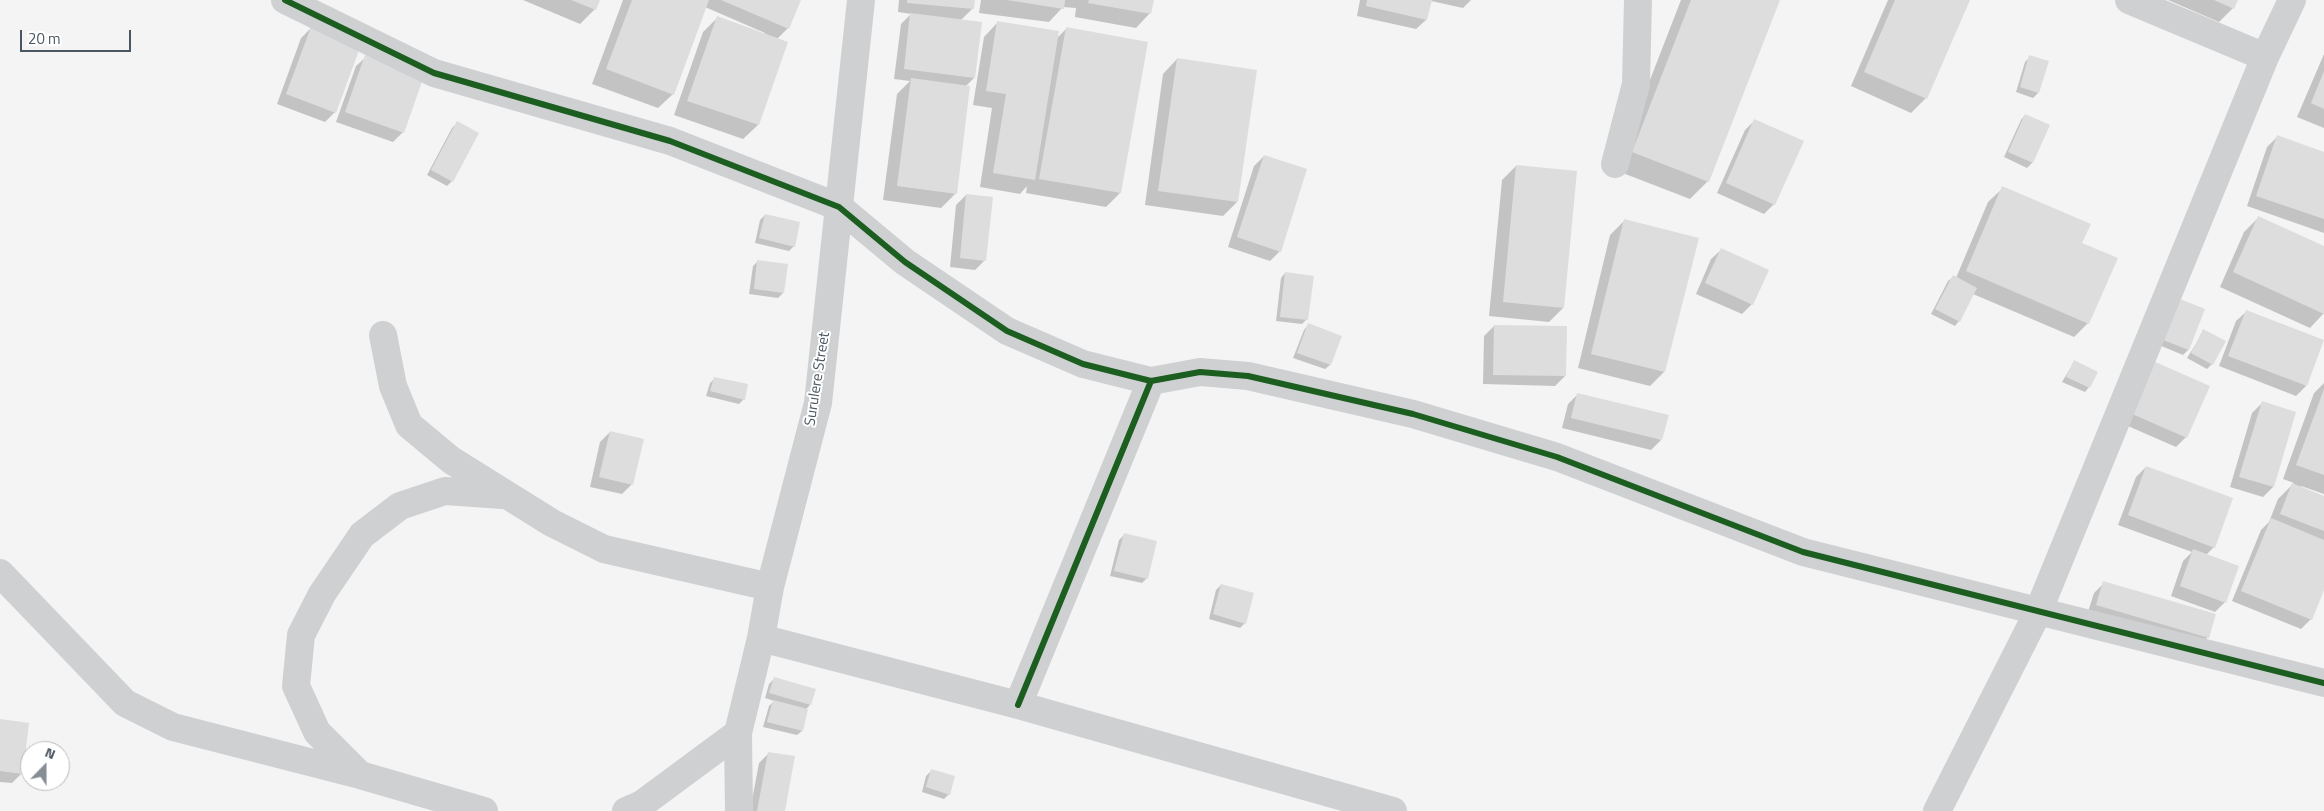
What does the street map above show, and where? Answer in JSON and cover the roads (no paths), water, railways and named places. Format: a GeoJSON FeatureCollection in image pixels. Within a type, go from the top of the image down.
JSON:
{"type":"FeatureCollection","features":[{"type":"Feature","properties":{"kind":"street"},"geometry":{"type":"LineString","coordinates":[[285,0],[434,73],[670,141],[839,207],[905,262],[1007,331],[1084,364],[1151,381],[1200,372],[1248,376],[1413,414],[1557,457],[1804,552],[2324,683]]}},
{"type":"Feature","properties":{"kind":"street","name":"Surulere Street"},"geometry":{"type":"LineString","coordinates":[[739,811],[738,733],[761,638],[770,587],[818,403],[861,0]]}},
{"type":"Feature","properties":{"kind":"street"},"geometry":{"type":"LineString","coordinates":[[1615,164],[1636,84],[1638,0]]}},
{"type":"Feature","properties":{"kind":"street"},"geometry":{"type":"LineString","coordinates":[[2129,0],[2266,57]]}},
{"type":"Feature","properties":{"kind":"street"},"geometry":{"type":"LineString","coordinates":[[1937,811],[2038,612],[2266,57],[2292,0]]}},
{"type":"Feature","properties":{"kind":"street"},"geometry":{"type":"LineString","coordinates":[[383,335],[393,386],[409,425],[451,460],[507,496],[604,549],[770,587]]}},
{"type":"Feature","properties":{"kind":"street"},"geometry":{"type":"LineString","coordinates":[[1018,705],[1151,381]]}},
{"type":"Feature","properties":{"kind":"street"},"geometry":{"type":"LineString","coordinates":[[360,775],[317,732],[296,686],[301,635],[322,594],[362,536],[400,506],[445,491],[507,496]]}},
{"type":"Feature","properties":{"kind":"street"},"geometry":{"type":"LineString","coordinates":[[0,573],[125,703],[173,727],[360,775],[484,811]]}},
{"type":"Feature","properties":{"kind":"street"},"geometry":{"type":"LineString","coordinates":[[761,638],[1018,705],[1377,809]]}},
{"type":"Feature","properties":{"kind":"street"},"geometry":{"type":"LineString","coordinates":[[626,811],[642,804],[738,733]]}}]}
